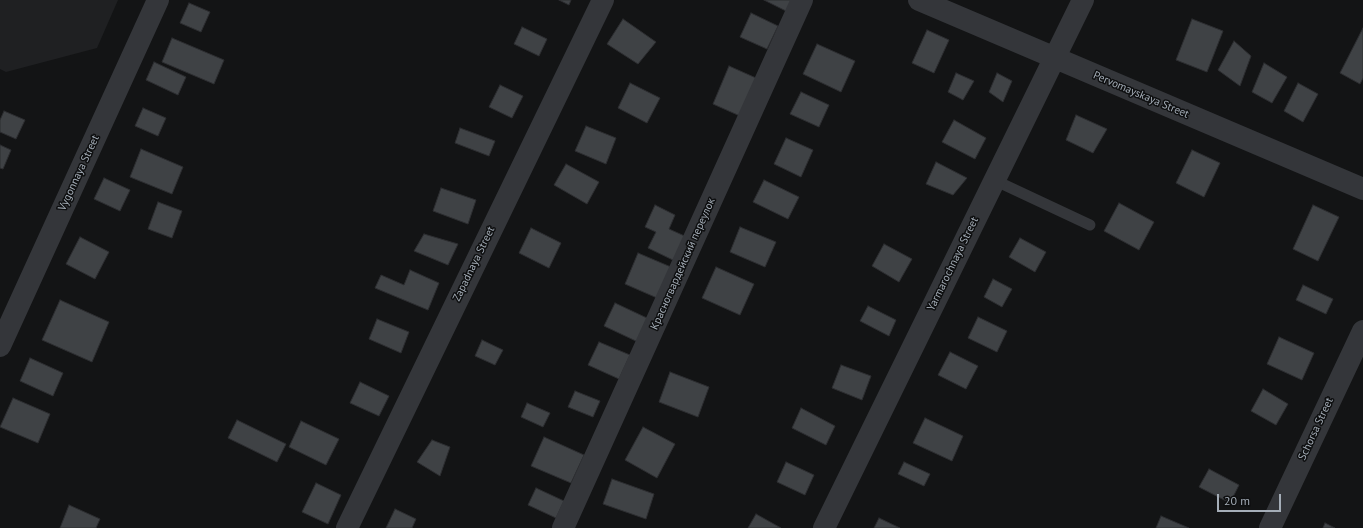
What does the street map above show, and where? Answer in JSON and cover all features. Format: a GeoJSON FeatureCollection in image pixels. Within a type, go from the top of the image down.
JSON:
{"type":"FeatureCollection","features":[{"type":"Feature","properties":{"kind":"street","name":"Vygonnaya Street"},"geometry":{"type":"LineString","coordinates":[[0,346],[158,0]]}},
{"type":"Feature","properties":{"kind":"street","name":"Zapadnaya Street"},"geometry":{"type":"LineString","coordinates":[[347,528],[603,0]]}},
{"type":"Feature","properties":{"kind":"street","name":"Красногвардейский переулок"},"geometry":{"type":"LineString","coordinates":[[563,528],[802,0]]}},
{"type":"Feature","properties":{"kind":"street","name":"Pervomayskaya Street"},"geometry":{"type":"LineString","coordinates":[[919,0],[1363,189]]}},
{"type":"Feature","properties":{"kind":"street","name":"Yarmarochnaya Street"},"geometry":{"type":"LineString","coordinates":[[824,528],[1082,0]]}},
{"type":"Feature","properties":{"kind":"street","name":"Schorsa Street"},"geometry":{"type":"LineString","coordinates":[[1270,528],[1363,331]]}},
{"type":"Feature","properties":{"kind":"lane"},"geometry":{"type":"LineString","coordinates":[[994,180],[1090,225]]}},
{"type":"Feature","properties":{"kind":"shaded area"},"geometry":{"type":"Polygon","coordinates":[[[0,0],[118,0],[97,48],[6,72],[0,69],[0,0]]]}},
{"type":"Feature","properties":{"kind":"building"},"geometry":{"type":"Polygon","coordinates":[[[559,0],[571,0],[569,5],[559,0]]]}},
{"type":"Feature","properties":{"kind":"building"},"geometry":{"type":"Polygon","coordinates":[[[764,0],[793,0],[788,12],[764,0]]]}},
{"type":"Feature","properties":{"kind":"building"},"geometry":{"type":"Polygon","coordinates":[[[189,3],[210,12],[201,32],[180,23],[189,3]]]}},
{"type":"Feature","properties":{"kind":"building"},"geometry":{"type":"Polygon","coordinates":[[[751,13],[778,26],[767,49],[740,37],[751,13]]]}},
{"type":"Feature","properties":{"kind":"building"},"geometry":{"type":"Polygon","coordinates":[[[623,19],[656,42],[638,64],[607,44],[623,19]]]}},
{"type":"Feature","properties":{"kind":"building"},"geometry":{"type":"Polygon","coordinates":[[[1192,19],[1223,31],[1207,72],[1176,60],[1192,19]]]}},
{"type":"Feature","properties":{"kind":"building"},"geometry":{"type":"Polygon","coordinates":[[[522,27],[547,39],[539,56],[514,44],[522,27]]]}},
{"type":"Feature","properties":{"kind":"building"},"geometry":{"type":"Polygon","coordinates":[[[1363,28],[1363,78],[1360,84],[1340,73],[1363,28]]]}},
{"type":"Feature","properties":{"kind":"building"},"geometry":{"type":"Polygon","coordinates":[[[927,30],[949,40],[934,73],[912,63],[927,30]]]}},
{"type":"Feature","properties":{"kind":"building"},"geometry":{"type":"Polygon","coordinates":[[[172,38],[224,60],[214,84],[162,62],[172,38]]]}},
{"type":"Feature","properties":{"kind":"building"},"geometry":{"type":"Polygon","coordinates":[[[1234,41],[1251,56],[1240,86],[1218,70],[1234,41]]]}},
{"type":"Feature","properties":{"kind":"building"},"geometry":{"type":"Polygon","coordinates":[[[817,44],[855,61],[841,92],[803,74],[817,44]]]}},
{"type":"Feature","properties":{"kind":"building"},"geometry":{"type":"Polygon","coordinates":[[[154,62],[186,77],[178,95],[146,80],[154,62]]]}},
{"type":"Feature","properties":{"kind":"building"},"geometry":{"type":"Polygon","coordinates":[[[1264,63],[1287,77],[1272,103],[1252,92],[1264,63]]]}},
{"type":"Feature","properties":{"kind":"building"},"geometry":{"type":"Polygon","coordinates":[[[729,66],[756,78],[740,116],[713,104],[729,66]]]}},
{"type":"Feature","properties":{"kind":"building"},"geometry":{"type":"Polygon","coordinates":[[[956,73],[974,81],[963,100],[948,92],[956,73]]]}},
{"type":"Feature","properties":{"kind":"building"},"geometry":{"type":"Polygon","coordinates":[[[997,73],[1012,81],[1003,102],[989,92],[997,73]]]}},
{"type":"Feature","properties":{"kind":"building"},"geometry":{"type":"Polygon","coordinates":[[[630,83],[660,98],[647,123],[618,108],[630,83]]]}},
{"type":"Feature","properties":{"kind":"building"},"geometry":{"type":"Polygon","coordinates":[[[1298,83],[1318,94],[1303,122],[1284,111],[1298,83]]]}},
{"type":"Feature","properties":{"kind":"building"},"geometry":{"type":"Polygon","coordinates":[[[500,85],[523,96],[512,118],[489,107],[500,85]]]}},
{"type":"Feature","properties":{"kind":"building"},"geometry":{"type":"Polygon","coordinates":[[[801,92],[829,105],[819,127],[790,114],[801,92]]]}},
{"type":"Feature","properties":{"kind":"building"},"geometry":{"type":"Polygon","coordinates":[[[143,108],[166,118],[158,136],[135,126],[143,108]]]}},
{"type":"Feature","properties":{"kind":"building"},"geometry":{"type":"Polygon","coordinates":[[[4,111],[25,120],[16,139],[0,132],[0,120],[4,111]]]}},
{"type":"Feature","properties":{"kind":"building"},"geometry":{"type":"Polygon","coordinates":[[[1076,115],[1107,129],[1093,153],[1066,140],[1076,115]]]}},
{"type":"Feature","properties":{"kind":"building"},"geometry":{"type":"Polygon","coordinates":[[[954,120],[986,138],[975,159],[942,142],[954,120]]]}},
{"type":"Feature","properties":{"kind":"building"},"geometry":{"type":"Polygon","coordinates":[[[586,126],[616,138],[606,164],[575,151],[586,126]]]}},
{"type":"Feature","properties":{"kind":"building"},"geometry":{"type":"Polygon","coordinates":[[[460,128],[495,141],[489,156],[455,143],[460,128]]]}},
{"type":"Feature","properties":{"kind":"building"},"geometry":{"type":"Polygon","coordinates":[[[786,138],[813,150],[801,177],[774,164],[786,138]]]}},
{"type":"Feature","properties":{"kind":"building"},"geometry":{"type":"Polygon","coordinates":[[[0,145],[11,150],[3,169],[0,168],[0,145]]]}},
{"type":"Feature","properties":{"kind":"building"},"geometry":{"type":"Polygon","coordinates":[[[141,149],[183,167],[172,194],[130,177],[141,149]]]}},
{"type":"Feature","properties":{"kind":"building"},"geometry":{"type":"Polygon","coordinates":[[[1192,150],[1220,163],[1204,197],[1176,183],[1192,150]]]}},
{"type":"Feature","properties":{"kind":"building"},"geometry":{"type":"Polygon","coordinates":[[[936,162],[967,178],[953,195],[926,184],[936,162]]]}},
{"type":"Feature","properties":{"kind":"building"},"geometry":{"type":"Polygon","coordinates":[[[566,164],[599,182],[587,204],[554,185],[566,164]]]}},
{"type":"Feature","properties":{"kind":"building"},"geometry":{"type":"Polygon","coordinates":[[[104,178],[130,190],[120,211],[94,199],[104,178]]]}},
{"type":"Feature","properties":{"kind":"building"},"geometry":{"type":"Polygon","coordinates":[[[764,180],[799,197],[788,219],[753,202],[764,180]]]}},
{"type":"Feature","properties":{"kind":"building"},"geometry":{"type":"Polygon","coordinates":[[[441,188],[476,200],[468,224],[433,211],[441,188]]]}},
{"type":"Feature","properties":{"kind":"building"},"geometry":{"type":"Polygon","coordinates":[[[158,202],[182,211],[172,238],[148,229],[158,202]]]}},
{"type":"Feature","properties":{"kind":"building"},"geometry":{"type":"Polygon","coordinates":[[[1119,203],[1154,222],[1139,250],[1104,231],[1119,203]]]}},
{"type":"Feature","properties":{"kind":"building"},"geometry":{"type":"Polygon","coordinates":[[[655,205],[675,215],[669,229],[689,238],[677,262],[648,248],[656,232],[645,227],[655,205]]]}},
{"type":"Feature","properties":{"kind":"building"},"geometry":{"type":"Polygon","coordinates":[[[1313,205],[1339,217],[1318,261],[1293,249],[1313,205]]]}},
{"type":"Feature","properties":{"kind":"building"},"geometry":{"type":"Polygon","coordinates":[[[740,227],[776,242],[765,267],[730,252],[740,227]]]}},
{"type":"Feature","properties":{"kind":"building"},"geometry":{"type":"Polygon","coordinates":[[[531,228],[561,243],[549,268],[519,253],[531,228]]]}},
{"type":"Feature","properties":{"kind":"building"},"geometry":{"type":"Polygon","coordinates":[[[424,234],[458,244],[448,265],[414,251],[424,234]]]}},
{"type":"Feature","properties":{"kind":"building"},"geometry":{"type":"Polygon","coordinates":[[[80,237],[109,252],[95,279],[66,264],[80,237]]]}},
{"type":"Feature","properties":{"kind":"building"},"geometry":{"type":"Polygon","coordinates":[[[1020,238],[1046,252],[1035,272],[1009,257],[1020,238]]]}},
{"type":"Feature","properties":{"kind":"building"},"geometry":{"type":"Polygon","coordinates":[[[884,244],[912,259],[899,282],[872,266],[884,244]]]}},
{"type":"Feature","properties":{"kind":"building"},"geometry":{"type":"Polygon","coordinates":[[[638,253],[678,270],[664,301],[625,284],[638,253]]]}},
{"type":"Feature","properties":{"kind":"building"},"geometry":{"type":"Polygon","coordinates":[[[716,267],[754,284],[740,315],[702,298],[716,267]]]}},
{"type":"Feature","properties":{"kind":"building"},"geometry":{"type":"Polygon","coordinates":[[[410,270],[439,283],[428,310],[375,288],[381,275],[404,285],[410,270]]]}},
{"type":"Feature","properties":{"kind":"building"},"geometry":{"type":"Polygon","coordinates":[[[993,279],[1012,289],[1002,307],[984,297],[993,279]]]}},
{"type":"Feature","properties":{"kind":"building"},"geometry":{"type":"Polygon","coordinates":[[[1303,285],[1333,299],[1326,314],[1296,300],[1303,285]]]}},
{"type":"Feature","properties":{"kind":"building"},"geometry":{"type":"Polygon","coordinates":[[[60,300],[109,322],[92,362],[42,340],[60,300]]]}},
{"type":"Feature","properties":{"kind":"building"},"geometry":{"type":"Polygon","coordinates":[[[615,303],[649,319],[638,342],[604,326],[615,303]]]}},
{"type":"Feature","properties":{"kind":"building"},"geometry":{"type":"Polygon","coordinates":[[[868,306],[896,320],[889,336],[860,321],[868,306]]]}},
{"type":"Feature","properties":{"kind":"building"},"geometry":{"type":"Polygon","coordinates":[[[978,317],[1007,331],[997,352],[968,338],[978,317]]]}},
{"type":"Feature","properties":{"kind":"building"},"geometry":{"type":"Polygon","coordinates":[[[377,319],[409,332],[401,353],[369,339],[377,319]]]}},
{"type":"Feature","properties":{"kind":"building"},"geometry":{"type":"Polygon","coordinates":[[[1279,337],[1314,353],[1302,380],[1267,364],[1279,337]]]}},
{"type":"Feature","properties":{"kind":"building"},"geometry":{"type":"Polygon","coordinates":[[[482,340],[503,350],[495,365],[475,356],[482,340]]]}},
{"type":"Feature","properties":{"kind":"building"},"geometry":{"type":"Polygon","coordinates":[[[599,342],[630,355],[619,379],[588,365],[599,342]]]}},
{"type":"Feature","properties":{"kind":"building"},"geometry":{"type":"Polygon","coordinates":[[[950,352],[978,366],[966,389],[938,375],[950,352]]]}},
{"type":"Feature","properties":{"kind":"building"},"geometry":{"type":"Polygon","coordinates":[[[30,358],[63,373],[53,396],[20,381],[30,358]]]}},
{"type":"Feature","properties":{"kind":"building"},"geometry":{"type":"Polygon","coordinates":[[[841,365],[871,376],[862,400],[832,388],[841,365]]]}},
{"type":"Feature","properties":{"kind":"building"},"geometry":{"type":"Polygon","coordinates":[[[670,372],[709,387],[698,417],[659,402],[670,372]]]}},
{"type":"Feature","properties":{"kind":"building"},"geometry":{"type":"Polygon","coordinates":[[[360,382],[389,396],[379,416],[350,403],[360,382]]]}},
{"type":"Feature","properties":{"kind":"building"},"geometry":{"type":"Polygon","coordinates":[[[1263,389],[1288,404],[1276,425],[1251,411],[1263,389]]]}},
{"type":"Feature","properties":{"kind":"building"},"geometry":{"type":"Polygon","coordinates":[[[575,391],[600,401],[593,417],[568,407],[575,391]]]}},
{"type":"Feature","properties":{"kind":"building"},"geometry":{"type":"Polygon","coordinates":[[[13,398],[50,414],[38,443],[0,427],[13,398]]]}},
{"type":"Feature","properties":{"kind":"building"},"geometry":{"type":"Polygon","coordinates":[[[527,403],[550,413],[543,427],[521,417],[527,403]]]}},
{"type":"Feature","properties":{"kind":"building"},"geometry":{"type":"Polygon","coordinates":[[[801,408],[835,426],[826,445],[792,428],[801,408]]]}},
{"type":"Feature","properties":{"kind":"building"},"geometry":{"type":"Polygon","coordinates":[[[925,418],[963,436],[952,461],[913,443],[925,418]]]}},
{"type":"Feature","properties":{"kind":"building"},"geometry":{"type":"Polygon","coordinates":[[[237,420],[286,444],[277,462],[228,438],[237,420]]]}},
{"type":"Feature","properties":{"kind":"building"},"geometry":{"type":"Polygon","coordinates":[[[301,421],[339,439],[326,465],[289,447],[301,421]]]}},
{"type":"Feature","properties":{"kind":"building"},"geometry":{"type":"Polygon","coordinates":[[[643,427],[675,444],[657,478],[625,460],[643,427]]]}},
{"type":"Feature","properties":{"kind":"building"},"geometry":{"type":"Polygon","coordinates":[[[544,437],[584,455],[571,483],[531,466],[544,437]]]}},
{"type":"Feature","properties":{"kind":"building"},"geometry":{"type":"Polygon","coordinates":[[[432,440],[450,447],[440,476],[417,462],[432,440]]]}},
{"type":"Feature","properties":{"kind":"building"},"geometry":{"type":"Polygon","coordinates":[[[786,462],[814,475],[805,495],[777,482],[786,462]]]}},
{"type":"Feature","properties":{"kind":"building"},"geometry":{"type":"Polygon","coordinates":[[[904,462],[930,474],[924,486],[898,474],[904,462]]]}},
{"type":"Feature","properties":{"kind":"building"},"geometry":{"type":"Polygon","coordinates":[[[1209,469],[1239,485],[1230,503],[1199,487],[1209,469]]]}},
{"type":"Feature","properties":{"kind":"building"},"geometry":{"type":"Polygon","coordinates":[[[612,479],[654,494],[646,519],[603,504],[612,479]]]}},
{"type":"Feature","properties":{"kind":"building"},"geometry":{"type":"Polygon","coordinates":[[[316,483],[341,495],[328,524],[302,512],[316,483]]]}},
{"type":"Feature","properties":{"kind":"building"},"geometry":{"type":"Polygon","coordinates":[[[536,488],[564,501],[556,518],[528,505],[536,488]]]}},
{"type":"Feature","properties":{"kind":"building"},"geometry":{"type":"Polygon","coordinates":[[[69,505],[100,519],[96,528],[60,528],[69,505]]]}},
{"type":"Feature","properties":{"kind":"building"},"geometry":{"type":"Polygon","coordinates":[[[395,509],[416,519],[412,528],[386,528],[395,509]]]}},
{"type":"Feature","properties":{"kind":"building"},"geometry":{"type":"Polygon","coordinates":[[[756,514],[781,528],[748,528],[756,514]]]}},
{"type":"Feature","properties":{"kind":"building"},"geometry":{"type":"Polygon","coordinates":[[[1161,516],[1189,528],[1156,528],[1161,516]]]}},
{"type":"Feature","properties":{"kind":"building"},"geometry":{"type":"Polygon","coordinates":[[[879,518],[900,528],[874,528],[879,518]]]}},
{"type":"Feature","properties":{"kind":"building"},"geometry":{"type":"Polygon","coordinates":[[[1325,523],[1335,528],[1323,528],[1325,523]]]}}]}
